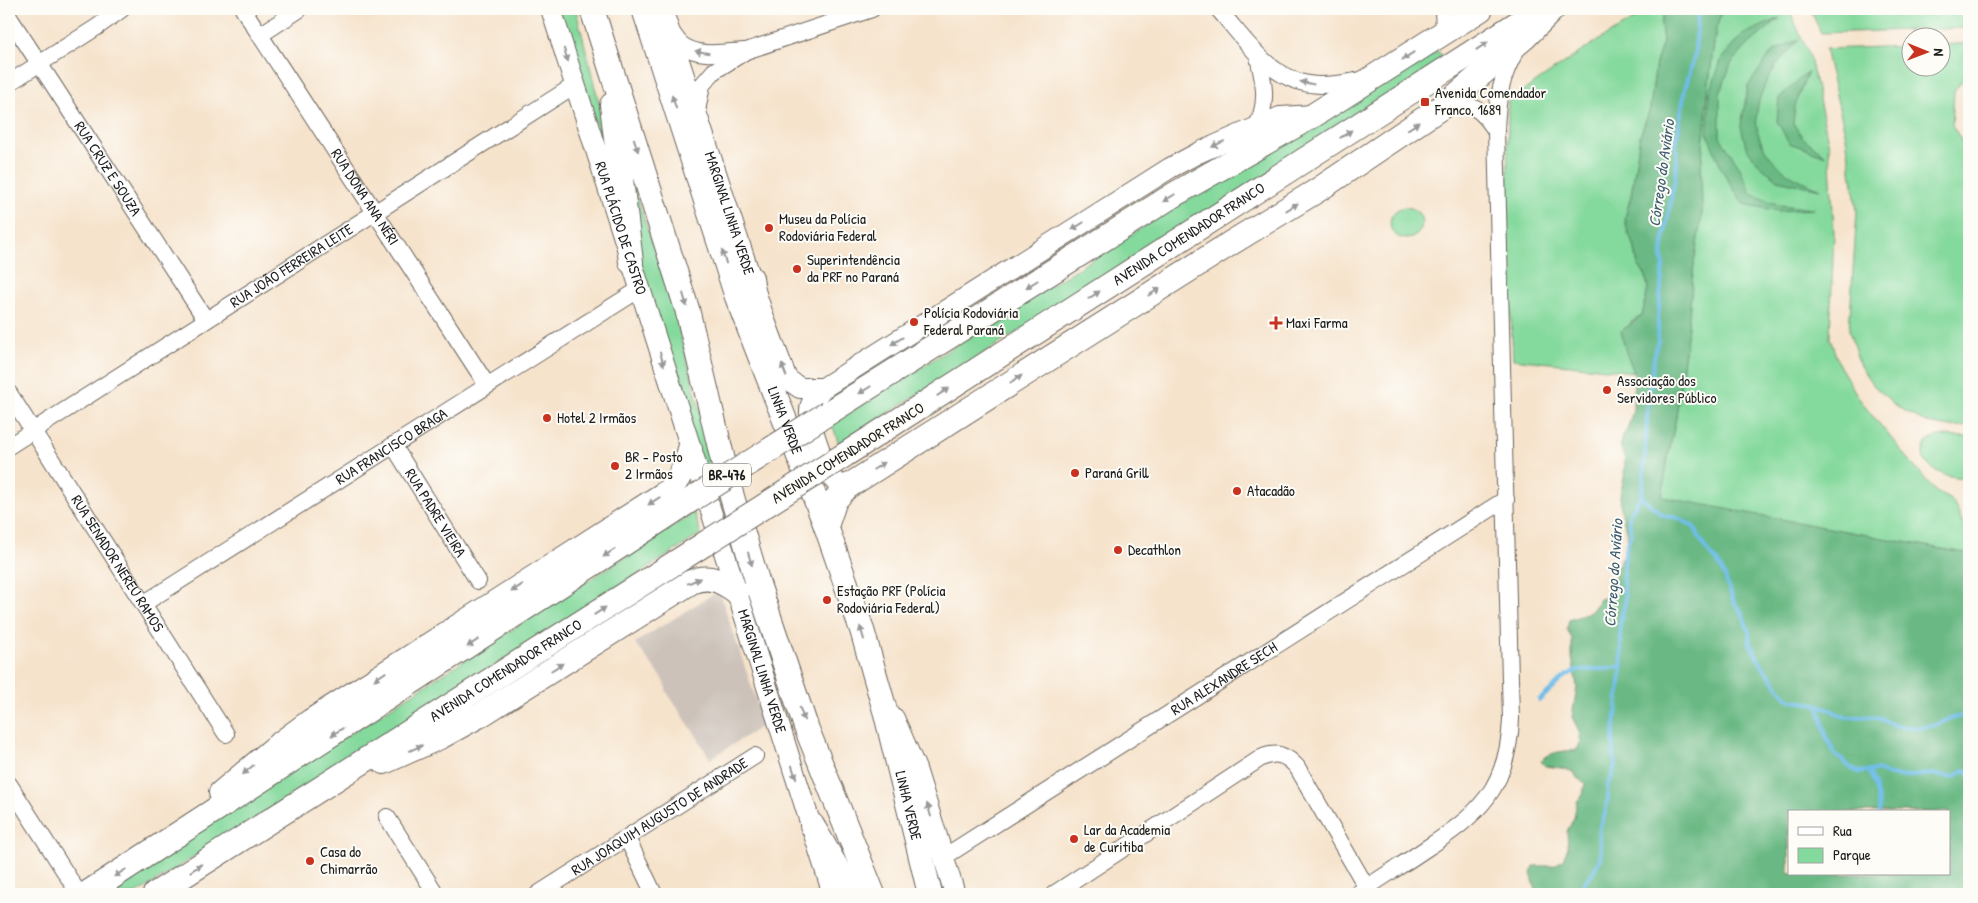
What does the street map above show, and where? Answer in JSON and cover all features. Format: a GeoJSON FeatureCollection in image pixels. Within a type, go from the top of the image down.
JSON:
{"type":"FeatureCollection","features":[{"type":"Feature","properties":{"kind":"highway","name":"BR-476"},"geometry":{"type":"LineString","coordinates":[[592,9],[687,309],[730,490],[754,570],[806,727],[872,894]]}},
{"type":"Feature","properties":{"kind":"highway","name":"LINHA VERDE"},"geometry":{"type":"LineString","coordinates":[[644,9],[737,297],[826,526],[854,608],[876,680],[930,894]]}},
{"type":"Feature","properties":{"kind":"highway"},"geometry":{"type":"LineString","coordinates":[[86,894],[154,852],[694,498],[1175,194],[1314,115],[1481,9]]}},
{"type":"Feature","properties":{"kind":"highway","name":"AVENIDA COMENDADOR FRANCO"},"geometry":{"type":"LineString","coordinates":[[155,894],[1540,9]]}},
{"type":"Feature","properties":{"kind":"highway"},"geometry":{"type":"LineString","coordinates":[[826,526],[831,507],[840,493],[847,487],[1222,248],[1310,195],[1446,104],[1525,37],[1553,9]]}},
{"type":"Feature","properties":{"kind":"highway"},"geometry":{"type":"LineString","coordinates":[[605,49],[631,262]]}},
{"type":"Feature","properties":{"kind":"highway"},"geometry":{"type":"LineString","coordinates":[[1260,188],[1344,153],[1379,148]]}},
{"type":"Feature","properties":{"kind":"highway"},"geometry":{"type":"LineString","coordinates":[[751,278],[764,369]]}},
{"type":"Feature","properties":{"kind":"highway"},"geometry":{"type":"LineString","coordinates":[[154,852],[293,733],[667,492],[682,475],[690,449]]}},
{"type":"Feature","properties":{"kind":"highway"},"geometry":{"type":"LineString","coordinates":[[308,797],[459,727],[500,704],[699,578],[712,578],[723,582],[737,592]]}},
{"type":"Feature","properties":{"kind":"highway"},"geometry":{"type":"LineString","coordinates":[[812,825],[852,894]]}},
{"type":"Feature","properties":{"kind":"main road","name":"RUA PLÁCIDO DE CASTRO"},"geometry":{"type":"LineString","coordinates":[[551,9],[690,449]]}},
{"type":"Feature","properties":{"kind":"main road","name":"MARGINAL LINHA VERDE"},"geometry":{"type":"LineString","coordinates":[[662,9],[696,116],[787,379],[800,388],[824,388]]}},
{"type":"Feature","properties":{"kind":"main road"},"geometry":{"type":"LineString","coordinates":[[847,487],[832,478],[812,428],[810,405],[824,388],[1170,168],[1280,117],[1314,115]]}},
{"type":"Feature","properties":{"kind":"main road","name":"MARGINAL LINHA VERDE"},"geometry":{"type":"LineString","coordinates":[[690,449],[834,894]]}},
{"type":"Feature","properties":{"kind":"main road"},"geometry":{"type":"LineString","coordinates":[[876,680],[916,769],[955,894]]}},
{"type":"Feature","properties":{"kind":"street"},"geometry":{"type":"LineString","coordinates":[[9,83],[122,9]]}},
{"type":"Feature","properties":{"kind":"street","name":"RUA DONA ANA NÉRI"},"geometry":{"type":"LineString","coordinates":[[243,9],[487,385]]}},
{"type":"Feature","properties":{"kind":"street"},"geometry":{"type":"LineString","coordinates":[[260,35],[300,9]]}},
{"type":"Feature","properties":{"kind":"street"},"geometry":{"type":"LineString","coordinates":[[696,116],[702,85],[714,71],[746,51],[872,9]]}},
{"type":"Feature","properties":{"kind":"street"},"geometry":{"type":"LineString","coordinates":[[1218,9],[1258,57],[1278,72],[1295,80],[1311,84],[1334,84],[1373,78]]}},
{"type":"Feature","properties":{"kind":"street"},"geometry":{"type":"LineString","coordinates":[[1443,9],[1444,33]]}},
{"type":"Feature","properties":{"kind":"street","name":"RUA CRUZ E SOUZA"},"geometry":{"type":"LineString","coordinates":[[9,18],[206,320]]}},
{"type":"Feature","properties":{"kind":"street"},"geometry":{"type":"LineString","coordinates":[[668,28],[682,45],[694,51],[705,54],[746,51]]}},
{"type":"Feature","properties":{"kind":"street"},"geometry":{"type":"LineString","coordinates":[[1054,894],[1261,758],[1270,754],[1279,754],[1286,757],[1297,767],[1362,891],[1467,820],[1479,809],[1490,794],[1505,764],[1511,720],[1496,130],[1502,80],[1510,61],[1525,37]]}},
{"type":"Feature","properties":{"kind":"street"},"geometry":{"type":"LineString","coordinates":[[1242,156],[1258,126],[1265,106],[1264,84],[1258,57]]}},
{"type":"Feature","properties":{"kind":"street","name":"RUA JOÃO FERREIRA LEITE"},"geometry":{"type":"LineString","coordinates":[[9,446],[575,85]]}},
{"type":"Feature","properties":{"kind":"street"},"geometry":{"type":"LineString","coordinates":[[1446,104],[1466,104],[1477,108],[1486,116],[1496,130]]}},
{"type":"Feature","properties":{"kind":"street","name":"RUA FRANCISCO BRAGA"},"geometry":{"type":"LineString","coordinates":[[142,604],[640,289]]}},
{"type":"Feature","properties":{"kind":"street","name":"RUA SENADOR NEREU RAMOS"},"geometry":{"type":"LineString","coordinates":[[9,393],[226,734]]}},
{"type":"Feature","properties":{"kind":"street","name":"RUA PADRE VIEIRA"},"geometry":{"type":"LineString","coordinates":[[393,445],[478,581]]}},
{"type":"Feature","properties":{"kind":"street","name":"RUA ALEXANDRE SECH"},"geometry":{"type":"LineString","coordinates":[[944,857],[1506,500]]}},
{"type":"Feature","properties":{"kind":"street","name":"RUA JOAQUIM AUGUSTO DE ANDRADE"},"geometry":{"type":"LineString","coordinates":[[538,894],[755,756]]}},
{"type":"Feature","properties":{"kind":"street"},"geometry":{"type":"LineString","coordinates":[[9,784],[79,894]]}},
{"type":"Feature","properties":{"kind":"street"},"geometry":{"type":"LineString","coordinates":[[386,817],[436,894]]}},
{"type":"Feature","properties":{"kind":"street"},"geometry":{"type":"LineString","coordinates":[[627,838],[654,894]]}},
{"type":"Feature","properties":{"kind":"shaded area"},"geometry":{"type":"Polygon","coordinates":[[[715,593],[720,594],[764,723],[710,759],[666,691],[660,675],[635,643],[715,593]]]}},
{"type":"Feature","properties":{"kind":"green space"},"geometry":{"type":"Polygon","coordinates":[[[559,9],[576,10],[602,115],[609,165],[559,9]]]}},
{"type":"Feature","properties":{"kind":"green space"},"geometry":{"type":"Polygon","coordinates":[[[1652,9],[1665,9],[1661,23],[1663,42],[1656,63],[1650,109],[1640,136],[1631,196],[1625,218],[1628,233],[1634,244],[1638,265],[1646,276],[1648,289],[1642,316],[1631,322],[1625,349],[1634,372],[1513,359],[1507,231],[1508,101],[1597,41],[1652,9]]]}},
{"type":"Feature","properties":{"kind":"green space"},"geometry":{"type":"Polygon","coordinates":[[[1665,9],[1723,9],[1716,28],[1709,82],[1701,168],[1702,213],[1694,263],[1687,336],[1676,417],[1662,497],[1969,554],[1969,894],[1537,894],[1531,873],[1534,866],[1553,866],[1563,860],[1568,847],[1567,831],[1574,818],[1577,801],[1583,795],[1585,783],[1577,778],[1574,772],[1545,766],[1541,761],[1553,753],[1577,750],[1581,741],[1572,717],[1577,687],[1572,658],[1572,639],[1567,629],[1569,620],[1587,614],[1600,599],[1612,596],[1616,591],[1614,581],[1617,567],[1626,551],[1628,538],[1621,510],[1620,495],[1624,478],[1625,460],[1620,445],[1633,410],[1634,372],[1625,349],[1621,331],[1642,316],[1648,289],[1646,276],[1638,265],[1634,244],[1628,233],[1625,218],[1631,196],[1640,136],[1650,109],[1656,63],[1663,42],[1661,23],[1665,9]]]}},
{"type":"Feature","properties":{"kind":"green space"},"geometry":{"type":"Polygon","coordinates":[[[1723,9],[1789,9],[1810,57],[1829,146],[1834,230],[1830,338],[1839,365],[1862,403],[1936,492],[1953,501],[1969,537],[1969,554],[1662,498],[1676,417],[1687,336],[1694,263],[1702,213],[1701,168],[1709,82],[1716,28],[1723,9]]]}},
{"type":"Feature","properties":{"kind":"green space"},"geometry":{"type":"Polygon","coordinates":[[[1810,9],[1969,9],[1969,28],[1900,28],[1900,30],[1821,33],[1810,9]]]}},
{"type":"Feature","properties":{"kind":"green space"},"geometry":{"type":"Polygon","coordinates":[[[1780,18],[1749,44],[1731,64],[1720,94],[1720,137],[1739,166],[1751,194],[1779,205],[1814,209],[1778,211],[1743,204],[1722,170],[1707,133],[1710,92],[1722,58],[1742,35],[1780,18]]]}},
{"type":"Feature","properties":{"kind":"green space"},"geometry":{"type":"Polygon","coordinates":[[[1799,39],[1778,63],[1765,86],[1759,99],[1757,125],[1759,138],[1773,161],[1789,174],[1820,189],[1777,180],[1757,162],[1746,147],[1741,126],[1748,86],[1772,52],[1799,39]]]}},
{"type":"Feature","properties":{"kind":"green space"},"geometry":{"type":"Polygon","coordinates":[[[1969,43],[1969,71],[1954,92],[1952,125],[1969,153],[1969,425],[1951,427],[1927,423],[1896,406],[1873,385],[1860,366],[1849,331],[1857,211],[1846,137],[1825,49],[1900,46],[1900,78],[1950,78],[1950,44],[1969,43]]]}},
{"type":"Feature","properties":{"kind":"green space"},"geometry":{"type":"Polygon","coordinates":[[[1438,51],[1446,63],[839,444],[832,424],[1167,212],[1438,51]]]}},
{"type":"Feature","properties":{"kind":"green space"},"geometry":{"type":"Polygon","coordinates":[[[1808,71],[1795,106],[1793,123],[1802,137],[1826,156],[1789,143],[1777,121],[1779,98],[1808,71]]]}},
{"type":"Feature","properties":{"kind":"green space"},"geometry":{"type":"Polygon","coordinates":[[[623,155],[674,309],[715,469],[705,477],[641,275],[623,155]]]}},
{"type":"Feature","properties":{"kind":"green space"},"geometry":{"type":"Polygon","coordinates":[[[1406,207],[1412,208],[1417,212],[1421,217],[1421,229],[1417,234],[1412,238],[1406,239],[1400,238],[1395,234],[1391,229],[1390,223],[1391,217],[1395,212],[1400,208],[1406,207]]]}},
{"type":"Feature","properties":{"kind":"green space"},"geometry":{"type":"Polygon","coordinates":[[[1937,436],[1969,437],[1969,477],[1949,476],[1929,466],[1923,454],[1924,450],[1926,443],[1937,436]]]}},
{"type":"Feature","properties":{"kind":"green space"},"geometry":{"type":"Polygon","coordinates":[[[694,513],[701,534],[136,894],[100,894],[694,513]]]}},
{"type":"Feature","properties":{"kind":"waterway","name":"Córrego do Aviário"},"geometry":{"type":"LineString","coordinates":[[1574,894],[1592,874],[1600,859],[1600,826],[1605,814],[1608,798],[1607,785],[1615,766],[1613,741],[1622,665],[1620,624],[1625,602],[1623,580],[1625,552],[1631,533],[1630,513],[1641,496],[1643,486],[1648,403],[1658,341],[1663,244],[1677,166],[1676,144],[1685,89],[1695,54],[1698,9]]}},
{"type":"Feature","properties":{"kind":"waterway"},"geometry":{"type":"LineString","coordinates":[[1641,496],[1661,514],[1668,517],[1676,517],[1694,527],[1705,548],[1717,561],[1724,574],[1734,602],[1742,613],[1749,632],[1750,644],[1763,667],[1787,698],[1794,701],[1816,704],[1820,710],[1826,736],[1835,754],[1852,769],[1858,772],[1877,770],[1889,775],[1904,777],[1932,774],[1948,777],[1955,776],[1964,770],[1968,771],[1969,775]]}},
{"type":"Feature","properties":{"kind":"waterway"},"geometry":{"type":"LineString","coordinates":[[1539,700],[1571,673],[1622,665]]}},
{"type":"Feature","properties":{"kind":"waterway"},"geometry":{"type":"LineString","coordinates":[[1817,705],[1842,716],[1873,717],[1905,727],[1928,727],[1957,716],[1969,716]]}},
{"type":"Feature","properties":{"kind":"waterway"},"geometry":{"type":"LineString","coordinates":[[1868,771],[1876,791],[1879,810]]}},
{"type":"Feature","properties":{"kind":"place","name":"Avenida Comendador Franco, 1689"},"geometry":{"type":"Point","coordinates":[1425,102]}},
{"type":"Feature","properties":{"kind":"place","name":"Museu da Polícia Rodoviária Federal"},"geometry":{"type":"Point","coordinates":[769,228]}},
{"type":"Feature","properties":{"kind":"place","name":"Superintendência da PRF no Paraná"},"geometry":{"type":"Point","coordinates":[797,269]}},
{"type":"Feature","properties":{"kind":"place","name":"Polícia Rodoviária Federal Paraná"},"geometry":{"type":"Point","coordinates":[914,322]}},
{"type":"Feature","properties":{"kind":"place","name":"Maxi Farma"},"geometry":{"type":"Point","coordinates":[1276,323]}},
{"type":"Feature","properties":{"kind":"place","name":"Associação dos Servidores Público"},"geometry":{"type":"Point","coordinates":[1607,390]}},
{"type":"Feature","properties":{"kind":"place","name":"Hotel 2 Irmãos"},"geometry":{"type":"Point","coordinates":[547,418]}},
{"type":"Feature","properties":{"kind":"place","name":"BR - Posto 2 Irmãos"},"geometry":{"type":"Point","coordinates":[615,466]}},
{"type":"Feature","properties":{"kind":"place","name":"Paraná Grill"},"geometry":{"type":"Point","coordinates":[1075,473]}},
{"type":"Feature","properties":{"kind":"place","name":"Atacadão"},"geometry":{"type":"Point","coordinates":[1237,491]}},
{"type":"Feature","properties":{"kind":"place","name":"Decathlon"},"geometry":{"type":"Point","coordinates":[1118,550]}},
{"type":"Feature","properties":{"kind":"place","name":"Estação PRF (Polícia Rodoviária Federal)"},"geometry":{"type":"Point","coordinates":[827,600]}},
{"type":"Feature","properties":{"kind":"place","name":"Lar da Academia de Curitiba"},"geometry":{"type":"Point","coordinates":[1074,839]}},
{"type":"Feature","properties":{"kind":"place","name":"Casa do Chimarrão"},"geometry":{"type":"Point","coordinates":[310,861]}}]}
